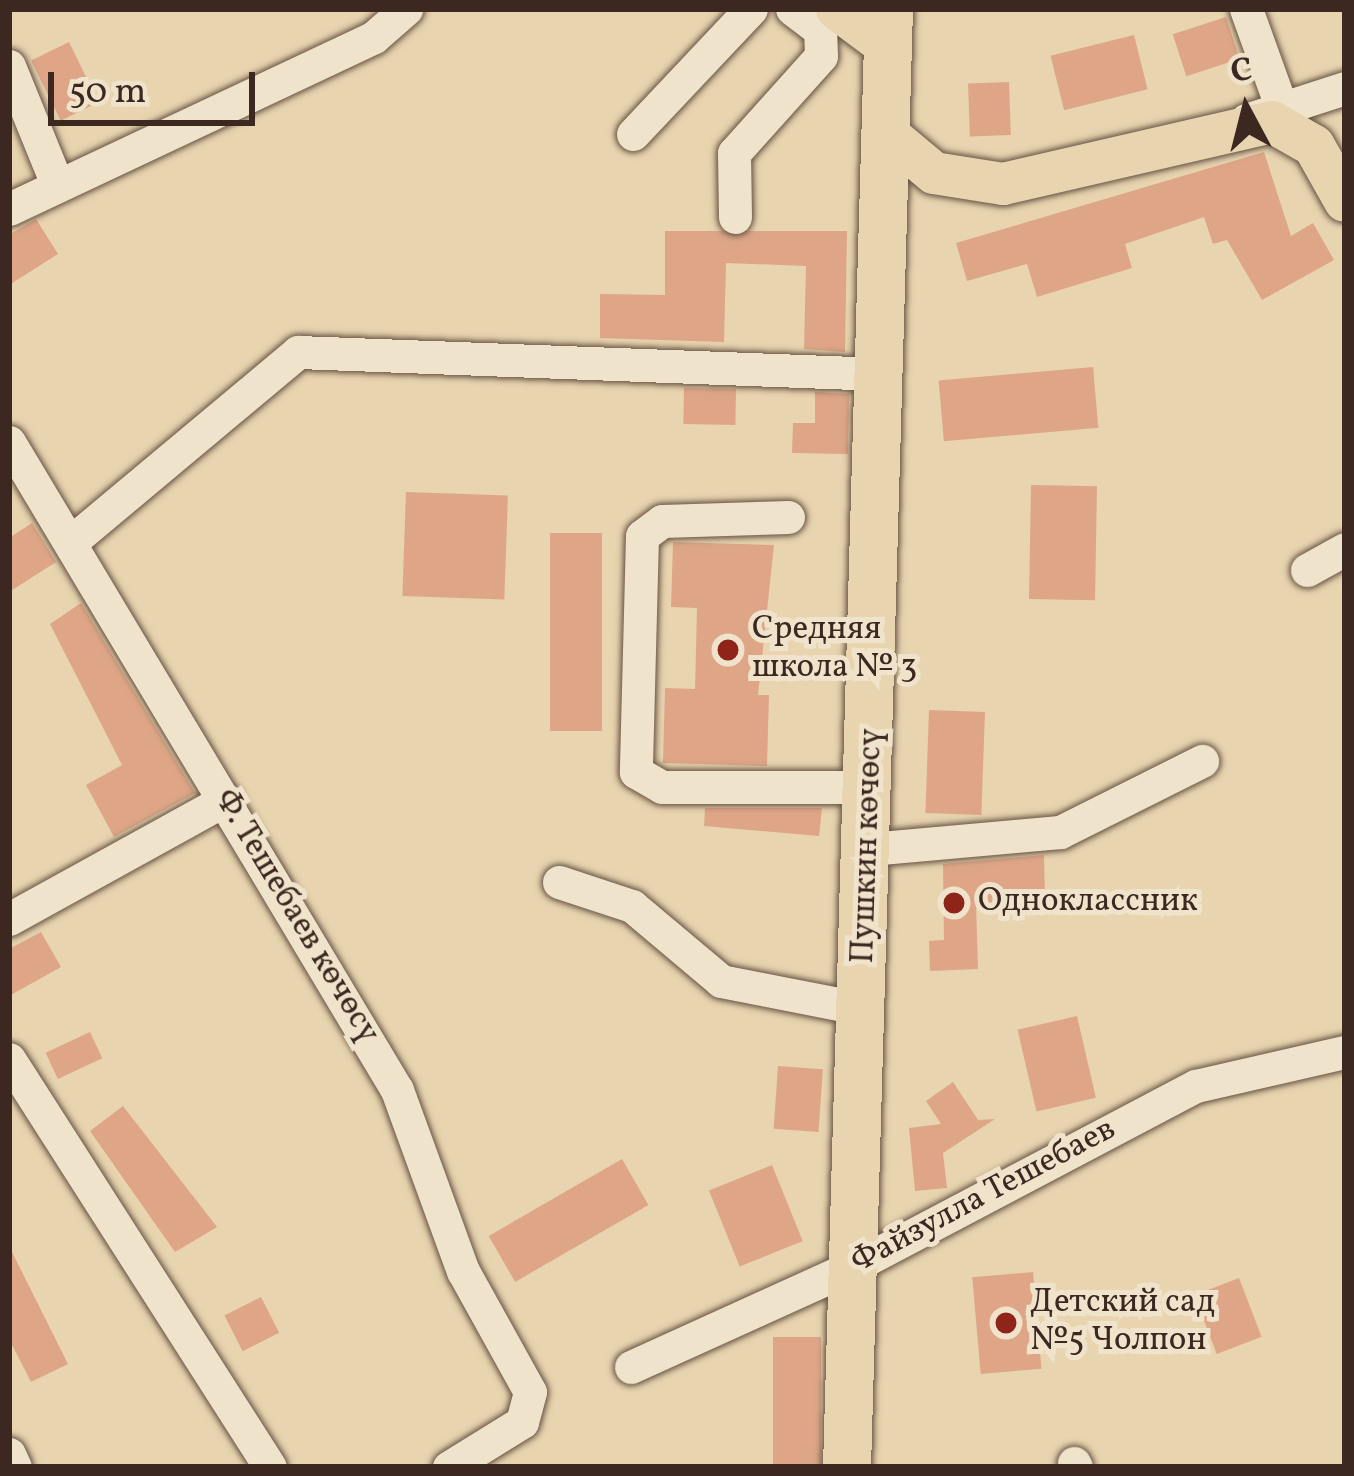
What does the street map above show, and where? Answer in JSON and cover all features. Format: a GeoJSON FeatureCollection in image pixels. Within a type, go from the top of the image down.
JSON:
{"type":"FeatureCollection","features":[{"type":"Feature","properties":{"kind":"highway","name":"Пушкин көчөсү"},"geometry":{"type":"LineString","coordinates":[[847,1467],[872,787],[888,28]]}},
{"type":"Feature","properties":{"kind":"main road"},"geometry":{"type":"LineString","coordinates":[[837,9],[888,28]]}},
{"type":"Feature","properties":{"kind":"main road"},"geometry":{"type":"LineString","coordinates":[[885,132],[934,173],[982,184],[1239,123],[1297,132],[1345,201]]}},
{"type":"Feature","properties":{"kind":"street"},"geometry":{"type":"LineString","coordinates":[[9,209],[364,23],[406,9]]}},
{"type":"Feature","properties":{"kind":"street"},"geometry":{"type":"LineString","coordinates":[[632,134],[751,9]]}},
{"type":"Feature","properties":{"kind":"street"},"geometry":{"type":"LineString","coordinates":[[735,217],[734,153],[821,56],[820,30],[792,9]]}},
{"type":"Feature","properties":{"kind":"street"},"geometry":{"type":"LineString","coordinates":[[1246,9],[1282,109]]}},
{"type":"Feature","properties":{"kind":"street"},"geometry":{"type":"LineString","coordinates":[[9,66],[56,182]]}},
{"type":"Feature","properties":{"kind":"street"},"geometry":{"type":"LineString","coordinates":[[1239,123],[1345,88]]}},
{"type":"Feature","properties":{"kind":"street"},"geometry":{"type":"LineString","coordinates":[[72,541],[298,352],[882,374]]}},
{"type":"Feature","properties":{"kind":"street","name":"Ф. Тешебаев көчөсү"},"geometry":{"type":"LineString","coordinates":[[9,442],[397,1090],[463,1271],[530,1392],[528,1415],[449,1467]]}},
{"type":"Feature","properties":{"kind":"street"},"geometry":{"type":"LineString","coordinates":[[788,517],[662,521],[642,536],[636,772],[662,787],[872,787]]}},
{"type":"Feature","properties":{"kind":"street"},"geometry":{"type":"LineString","coordinates":[[1307,570],[1345,549]]}},
{"type":"Feature","properties":{"kind":"street"},"geometry":{"type":"LineString","coordinates":[[869,849],[1060,832],[1202,761]]}},
{"type":"Feature","properties":{"kind":"street"},"geometry":{"type":"LineString","coordinates":[[9,919],[225,800]]}},
{"type":"Feature","properties":{"kind":"street"},"geometry":{"type":"LineString","coordinates":[[559,882],[632,906],[721,981],[864,1009]]}},
{"type":"Feature","properties":{"kind":"street","name":"Файзулла Тешебаев"},"geometry":{"type":"LineString","coordinates":[[631,1367],[856,1265],[1196,1086],[1345,1052]]}},
{"type":"Feature","properties":{"kind":"street"},"geometry":{"type":"LineString","coordinates":[[9,1059],[270,1467]]}},
{"type":"Feature","properties":{"kind":"street"},"geometry":{"type":"LineString","coordinates":[[9,1454],[15,1467]]}},
{"type":"Feature","properties":{"kind":"building"},"geometry":{"type":"Polygon","coordinates":[[[1226,17],[1240,59],[1186,76],[1173,34],[1226,17]]]}},
{"type":"Feature","properties":{"kind":"building"},"geometry":{"type":"Polygon","coordinates":[[[1134,35],[1148,89],[1064,110],[1051,56],[1134,35]]]}},
{"type":"Feature","properties":{"kind":"building"},"geometry":{"type":"Polygon","coordinates":[[[69,42],[98,102],[61,121],[31,60],[69,42]]]}},
{"type":"Feature","properties":{"kind":"building"},"geometry":{"type":"Polygon","coordinates":[[[1009,82],[1011,135],[970,136],[968,83],[1009,82]]]}},
{"type":"Feature","properties":{"kind":"building"},"geometry":{"type":"Polygon","coordinates":[[[1264,152],[1291,236],[1313,223],[1334,260],[1262,300],[1227,240],[1213,244],[1204,217],[1125,244],[1132,268],[1037,297],[1027,264],[967,281],[956,243],[1264,152]]]}},
{"type":"Feature","properties":{"kind":"building"},"geometry":{"type":"Polygon","coordinates":[[[36,219],[58,254],[9,285],[9,235],[36,219]]]}},
{"type":"Feature","properties":{"kind":"building"},"geometry":{"type":"Polygon","coordinates":[[[665,231],[847,231],[845,352],[804,349],[806,266],[726,263],[724,342],[600,338],[600,294],[665,295],[665,231]]]}},
{"type":"Feature","properties":{"kind":"building"},"geometry":{"type":"Polygon","coordinates":[[[1093,367],[1098,428],[944,441],[939,381],[1093,367]]]}},
{"type":"Feature","properties":{"kind":"building"},"geometry":{"type":"Polygon","coordinates":[[[684,388],[736,389],[735,425],[683,424],[684,388]]]}},
{"type":"Feature","properties":{"kind":"building"},"geometry":{"type":"Polygon","coordinates":[[[815,392],[849,394],[848,454],[792,453],[793,423],[815,423],[815,392]]]}},
{"type":"Feature","properties":{"kind":"building"},"geometry":{"type":"Polygon","coordinates":[[[1031,485],[1097,486],[1095,600],[1029,599],[1031,485]]]}},
{"type":"Feature","properties":{"kind":"building"},"geometry":{"type":"Polygon","coordinates":[[[406,492],[508,496],[504,599],[402,596],[406,492]]]}},
{"type":"Feature","properties":{"kind":"building"},"geometry":{"type":"Polygon","coordinates":[[[32,523],[56,562],[9,592],[9,538],[32,523]]]}},
{"type":"Feature","properties":{"kind":"building"},"geometry":{"type":"Polygon","coordinates":[[[550,533],[602,533],[602,731],[550,731],[550,533]]]}},
{"type":"Feature","properties":{"kind":"building","name":"Средняя школа № 3"},"geometry":{"type":"Polygon","coordinates":[[[673,542],[774,545],[758,695],[769,695],[767,766],[663,763],[665,688],[695,689],[697,608],[671,607],[673,542]]]}},
{"type":"Feature","properties":{"kind":"building"},"geometry":{"type":"Polygon","coordinates":[[[81,603],[195,793],[114,837],[86,785],[122,765],[50,624],[81,603]]]}},
{"type":"Feature","properties":{"kind":"building"},"geometry":{"type":"Polygon","coordinates":[[[929,710],[985,712],[981,815],[925,813],[929,710]]]}},
{"type":"Feature","properties":{"kind":"building"},"geometry":{"type":"Polygon","coordinates":[[[705,808],[822,808],[819,836],[704,826],[705,808]]]}},
{"type":"Feature","properties":{"kind":"building"},"geometry":{"type":"Polygon","coordinates":[[[1044,855],[1045,901],[976,903],[978,969],[930,971],[929,941],[944,940],[943,864],[1044,855]]]}},
{"type":"Feature","properties":{"kind":"building"},"geometry":{"type":"Polygon","coordinates":[[[41,932],[61,967],[9,996],[9,949],[41,932]]]}},
{"type":"Feature","properties":{"kind":"building"},"geometry":{"type":"Polygon","coordinates":[[[1077,1016],[1096,1098],[1036,1112],[1018,1030],[1077,1016]]]}},
{"type":"Feature","properties":{"kind":"building"},"geometry":{"type":"Polygon","coordinates":[[[90,1032],[102,1058],[58,1079],[46,1053],[90,1032]]]}},
{"type":"Feature","properties":{"kind":"building"},"geometry":{"type":"Polygon","coordinates":[[[778,1066],[823,1069],[818,1132],[774,1129],[778,1066]]]}},
{"type":"Feature","properties":{"kind":"building"},"geometry":{"type":"Polygon","coordinates":[[[953,1082],[978,1120],[995,1119],[943,1153],[947,1188],[915,1191],[909,1128],[941,1124],[926,1101],[953,1082]]]}},
{"type":"Feature","properties":{"kind":"building"},"geometry":{"type":"Polygon","coordinates":[[[123,1106],[217,1227],[175,1252],[90,1131],[123,1106]]]}},
{"type":"Feature","properties":{"kind":"building"},"geometry":{"type":"Polygon","coordinates":[[[622,1159],[648,1205],[515,1282],[489,1236],[622,1159]]]}},
{"type":"Feature","properties":{"kind":"building"},"geometry":{"type":"Polygon","coordinates":[[[772,1165],[803,1241],[740,1267],[709,1190],[772,1165]]]}},
{"type":"Feature","properties":{"kind":"building"},"geometry":{"type":"Polygon","coordinates":[[[9,1246],[68,1364],[31,1382],[9,1339],[9,1246]]]}},
{"type":"Feature","properties":{"kind":"building","name":"Детский сад №5 Чолпон"},"geometry":{"type":"Polygon","coordinates":[[[1033,1272],[1041,1369],[981,1374],[972,1277],[1033,1272]]]}},
{"type":"Feature","properties":{"kind":"building"},"geometry":{"type":"Polygon","coordinates":[[[1239,1278],[1262,1337],[1217,1354],[1194,1295],[1239,1278]]]}},
{"type":"Feature","properties":{"kind":"building"},"geometry":{"type":"Polygon","coordinates":[[[261,1297],[279,1333],[243,1351],[224,1316],[261,1297]]]}},
{"type":"Feature","properties":{"kind":"building"},"geometry":{"type":"Polygon","coordinates":[[[773,1337],[821,1337],[821,1467],[773,1467],[773,1337]]]}},
{"type":"Feature","properties":{"kind":"place","name":"Средняя школа № 3"},"geometry":{"type":"Point","coordinates":[728,650]}},
{"type":"Feature","properties":{"kind":"place","name":"Одноклассник"},"geometry":{"type":"Point","coordinates":[954,903]}},
{"type":"Feature","properties":{"kind":"place","name":"Детский сад №5 Чолпон"},"geometry":{"type":"Point","coordinates":[1006,1323]}}]}
